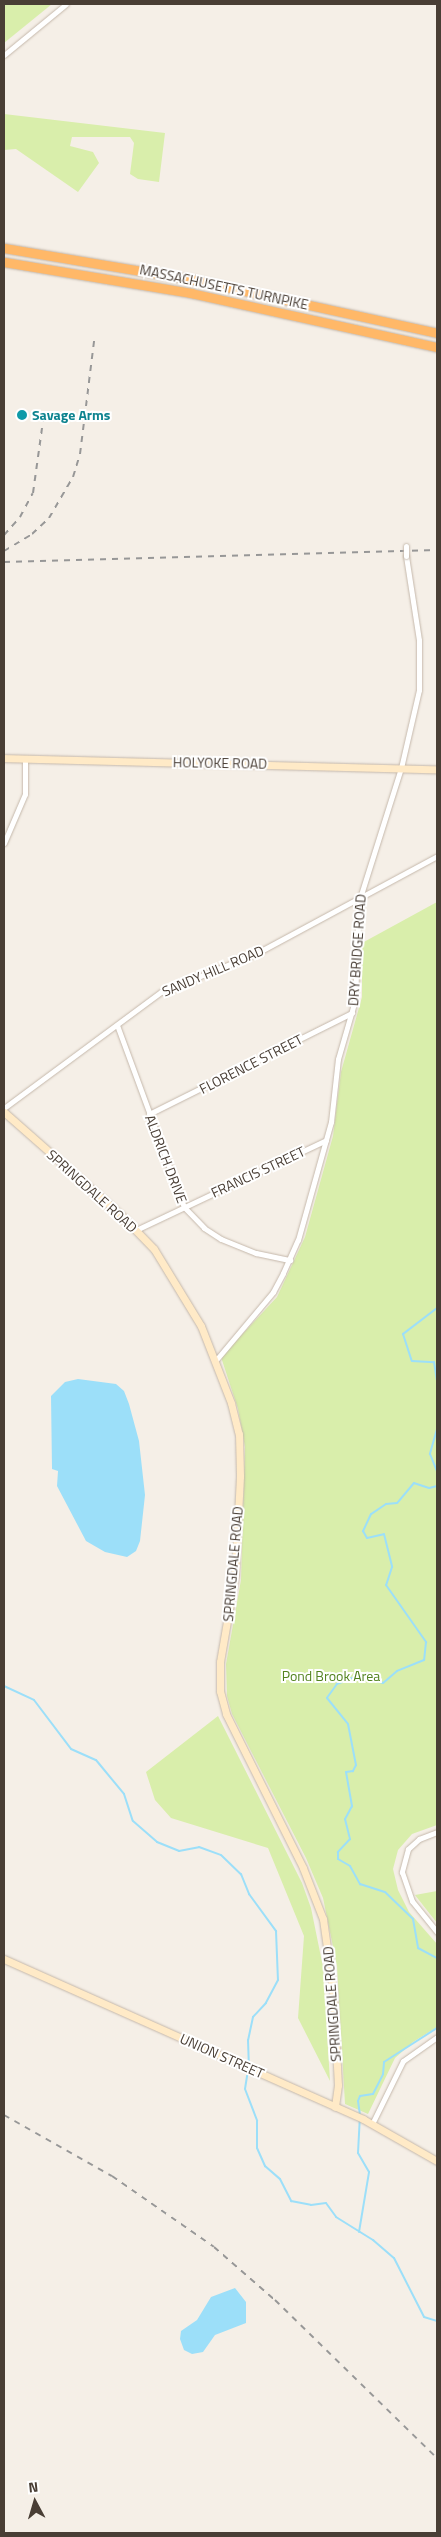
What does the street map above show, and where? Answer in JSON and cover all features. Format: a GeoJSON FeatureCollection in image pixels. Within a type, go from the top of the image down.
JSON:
{"type":"FeatureCollection","features":[{"type":"Feature","properties":{"kind":"highway","name":"MASSACHUSETTS TURNPIKE"},"geometry":{"type":"LineString","coordinates":[[4,248],[190,279],[437,333]]}},
{"type":"Feature","properties":{"kind":"highway","name":"MASSACHUSETTS TURNPIKE"},"geometry":{"type":"LineString","coordinates":[[4,262],[191,293],[437,347]]}},
{"type":"Feature","properties":{"kind":"street"},"geometry":{"type":"LineString","coordinates":[[4,55],[66,4]]}},
{"type":"Feature","properties":{"kind":"street","name":"DRY BRIDGE ROAD"},"geometry":{"type":"LineString","coordinates":[[216,1360],[273,1292],[290,1260],[326,1140],[338,1059],[352,1013],[359,901],[401,768],[420,685],[418,631],[406,546]]}},
{"type":"Feature","properties":{"kind":"street","name":"HOLYOKE ROAD"},"geometry":{"type":"LineString","coordinates":[[4,758],[437,769]]}},
{"type":"Feature","properties":{"kind":"street"},"geometry":{"type":"LineString","coordinates":[[4,843],[25,794],[25,758]]}},
{"type":"Feature","properties":{"kind":"street","name":"SANDY HILL ROAD"},"geometry":{"type":"LineString","coordinates":[[4,1108],[117,1024],[173,986],[243,960],[359,901],[437,856]]}},
{"type":"Feature","properties":{"kind":"street","name":"FLORENCE STREET"},"geometry":{"type":"LineString","coordinates":[[149,1114],[352,1013]]}},
{"type":"Feature","properties":{"kind":"street","name":"ALDRICH DRIVE"},"geometry":{"type":"LineString","coordinates":[[117,1024],[184,1207],[204,1228],[221,1239],[256,1253],[290,1260]]}},
{"type":"Feature","properties":{"kind":"street","name":"SPRINGDALE ROAD"},"geometry":{"type":"LineString","coordinates":[[4,1112],[136,1230],[166,1267],[201,1326],[216,1360],[237,1424],[240,1450],[235,1574],[220,1662],[220,1691],[226,1714],[304,1868],[323,1919],[333,1990],[338,2085],[336,2107]]}},
{"type":"Feature","properties":{"kind":"street","name":"FRANCIS STREET"},"geometry":{"type":"LineString","coordinates":[[136,1230],[326,1140]]}},
{"type":"Feature","properties":{"kind":"street"},"geometry":{"type":"LineString","coordinates":[[437,1832],[419,1839],[408,1849],[402,1872],[412,1901],[437,1932]]}},
{"type":"Feature","properties":{"kind":"street","name":"UNION STREET"},"geometry":{"type":"LineString","coordinates":[[4,1959],[363,2119],[437,2161]]}},
{"type":"Feature","properties":{"kind":"street"},"geometry":{"type":"LineString","coordinates":[[372,2124],[403,2061],[437,2037]]}},
{"type":"Feature","properties":{"kind":"green space"},"geometry":{"type":"Polygon","coordinates":[[[4,4],[52,4],[4,43],[4,4]]]}},
{"type":"Feature","properties":{"kind":"green space"},"geometry":{"type":"Polygon","coordinates":[[[4,114],[165,133],[159,182],[138,179],[130,174],[134,143],[130,137],[72,137],[70,146],[93,152],[99,163],[78,192],[16,149],[4,150],[4,114]]]}},
{"type":"Feature","properties":{"kind":"green space","name":"Pond Brook Area"},"geometry":{"type":"Polygon","coordinates":[[[437,902],[437,1825],[412,1834],[398,1850],[393,1869],[398,1890],[409,1912],[437,1944],[437,2027],[413,2042],[395,2058],[368,2114],[345,2104],[337,1966],[323,1898],[306,1858],[232,1714],[227,1696],[226,1664],[241,1580],[245,1447],[238,1409],[221,1357],[277,1297],[305,1237],[333,1136],[341,1072],[362,997],[362,943],[437,902]]]}},
{"type":"Feature","properties":{"kind":"green space"},"geometry":{"type":"Polygon","coordinates":[[[218,1716],[302,1883],[311,1908],[323,1967],[330,2081],[298,2018],[304,1936],[268,1848],[171,1818],[155,1800],[146,1772],[218,1716]]]}},
{"type":"Feature","properties":{"kind":"green space"},"geometry":{"type":"Polygon","coordinates":[[[437,1891],[437,1923],[415,1895],[437,1891]]]}},
{"type":"Feature","properties":{"kind":"water"},"geometry":{"type":"Polygon","coordinates":[[[78,1379],[116,1384],[124,1391],[129,1404],[139,1441],[145,1495],[140,1541],[136,1551],[127,1557],[105,1552],[86,1541],[57,1486],[58,1471],[52,1469],[51,1396],[65,1382],[78,1379]]]}},
{"type":"Feature","properties":{"kind":"water"},"geometry":{"type":"Polygon","coordinates":[[[235,2288],[246,2302],[246,2323],[215,2335],[203,2352],[192,2354],[184,2350],[180,2339],[181,2331],[197,2320],[211,2297],[235,2288]]]}},
{"type":"Feature","properties":{"kind":"waterway"},"geometry":{"type":"LineString","coordinates":[[437,1308],[403,1334],[412,1361],[434,1362],[437,1380]]}},
{"type":"Feature","properties":{"kind":"waterway"},"geometry":{"type":"LineString","coordinates":[[437,1429],[430,1454],[437,1471]]}},
{"type":"Feature","properties":{"kind":"waterway"},"geometry":{"type":"LineString","coordinates":[[437,1486],[429,1488],[414,1483],[397,1503],[386,1504],[371,1514],[363,1531],[367,1538],[384,1534],[392,1567],[386,1585],[426,1642],[424,1660],[397,1671],[383,1683],[360,1675],[337,1684],[327,1698],[348,1724],[356,1765],[353,1771],[346,1772],[352,1806],[345,1819],[350,1839],[338,1852],[338,1859],[350,1866],[360,1884],[385,1892],[413,1919],[418,1948],[437,1958]]}},
{"type":"Feature","properties":{"kind":"waterway"},"geometry":{"type":"LineString","coordinates":[[4,1686],[34,1700],[71,1749],[96,1760],[124,1794],[133,1821],[157,1842],[179,1851],[199,1847],[221,1855],[241,1874],[249,1894],[276,1931],[278,1980],[266,2003],[253,2017],[248,2040],[249,2065]]}},
{"type":"Feature","properties":{"kind":"waterway"},"geometry":{"type":"LineString","coordinates":[[360,2115],[358,2101],[360,2096],[373,2094],[383,2074],[384,2062],[437,2028]]}},
{"type":"Feature","properties":{"kind":"waterway"},"geometry":{"type":"LineString","coordinates":[[248,2070],[245,2089],[257,2121],[257,2148],[265,2166],[280,2179],[291,2201],[311,2205],[326,2203],[336,2217],[373,2240],[394,2258],[424,2317],[437,2321]]}},
{"type":"Feature","properties":{"kind":"waterway"},"geometry":{"type":"LineString","coordinates":[[359,2232],[369,2172],[358,2153],[360,2120]]}},
{"type":"Feature","properties":{"kind":"railway"},"geometry":{"type":"LineString","coordinates":[[4,551],[32,534],[49,518],[73,477],[80,454],[94,341]]}},
{"type":"Feature","properties":{"kind":"railway"},"geometry":{"type":"LineString","coordinates":[[4,535],[20,517],[33,493],[44,414]]}},
{"type":"Feature","properties":{"kind":"railway"},"geometry":{"type":"LineString","coordinates":[[4,562],[437,550]]}},
{"type":"Feature","properties":{"kind":"railway"},"geometry":{"type":"LineString","coordinates":[[4,2115],[112,2176],[214,2247],[275,2300],[437,2458]]}},
{"type":"Feature","properties":{"kind":"place","name":"Savage Arms"},"geometry":{"type":"Point","coordinates":[22,415]}}]}
